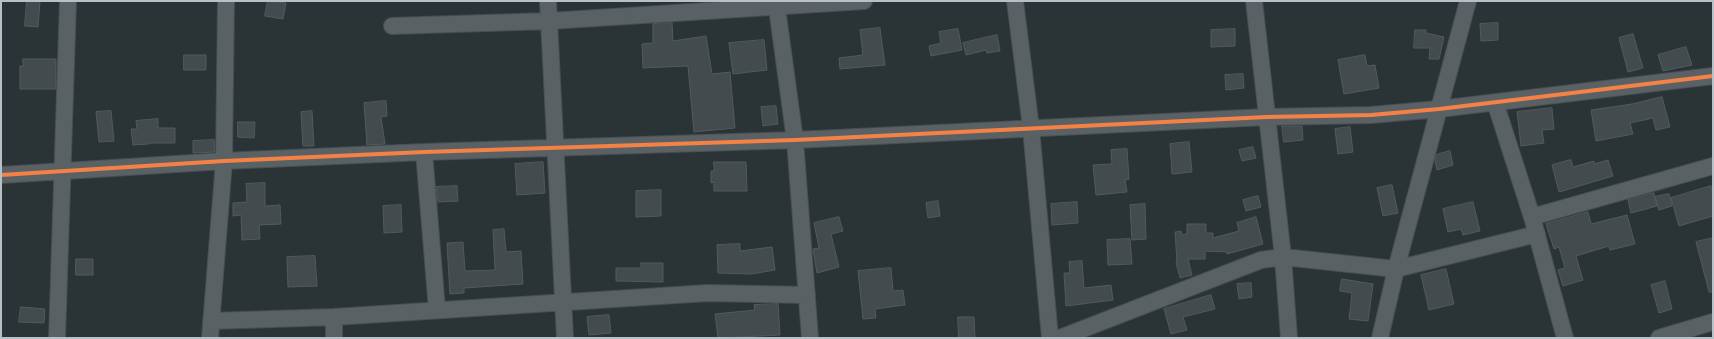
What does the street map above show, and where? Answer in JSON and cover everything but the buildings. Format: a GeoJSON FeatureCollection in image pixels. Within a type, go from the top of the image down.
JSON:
{"type":"FeatureCollection","features":[{"type":"Feature","properties":{"kind":"street"},"geometry":{"type":"LineString","coordinates":[[57,338],[64,171],[68,1]]}},
{"type":"Feature","properties":{"kind":"street"},"geometry":{"type":"LineString","coordinates":[[210,338],[224,161],[226,1]]}},
{"type":"Feature","properties":{"kind":"street"},"geometry":{"type":"LineString","coordinates":[[548,1],[565,338]]}},
{"type":"Feature","properties":{"kind":"street"},"geometry":{"type":"LineString","coordinates":[[392,26],[549,21],[777,4],[864,1]]}},
{"type":"Feature","properties":{"kind":"street"},"geometry":{"type":"LineString","coordinates":[[1015,1],[1031,128],[1050,338]]}},
{"type":"Feature","properties":{"kind":"street"},"geometry":{"type":"LineString","coordinates":[[1254,1],[1283,257],[1289,338]]}},
{"type":"Feature","properties":{"kind":"street"},"geometry":{"type":"LineString","coordinates":[[1380,338],[1396,269],[1468,1]]}},
{"type":"Feature","properties":{"kind":"street"},"geometry":{"type":"LineString","coordinates":[[777,4],[795,140],[810,338]]}},
{"type":"Feature","properties":{"kind":"street"},"geometry":{"type":"LineString","coordinates":[[1,175],[224,161],[424,152],[556,149],[795,140],[1266,116],[1371,115],[1439,109],[1713,76]]}},
{"type":"Feature","properties":{"kind":"street"},"geometry":{"type":"LineString","coordinates":[[1495,102],[1532,217],[1565,338]]}},
{"type":"Feature","properties":{"kind":"street"},"geometry":{"type":"LineString","coordinates":[[424,152],[437,310]]}},
{"type":"Feature","properties":{"kind":"street"},"geometry":{"type":"LineString","coordinates":[[1532,217],[1713,166]]}},
{"type":"Feature","properties":{"kind":"street"},"geometry":{"type":"LineString","coordinates":[[1060,338],[1261,260],[1283,257],[1396,269],[1537,234]]}},
{"type":"Feature","properties":{"kind":"street"},"geometry":{"type":"LineString","coordinates":[[211,322],[334,317],[708,292],[807,295]]}},
{"type":"Feature","properties":{"kind":"street"},"geometry":{"type":"LineString","coordinates":[[334,317],[334,338]]}},
{"type":"Feature","properties":{"kind":"street"},"geometry":{"type":"LineString","coordinates":[[1658,338],[1713,322]]}},
{"type":"Feature","properties":{"kind":"cycle path"},"geometry":{"type":"LineString","coordinates":[[1,175],[224,161],[424,152],[795,140],[1266,117],[1371,115],[1439,109],[1713,76]]}}]}
